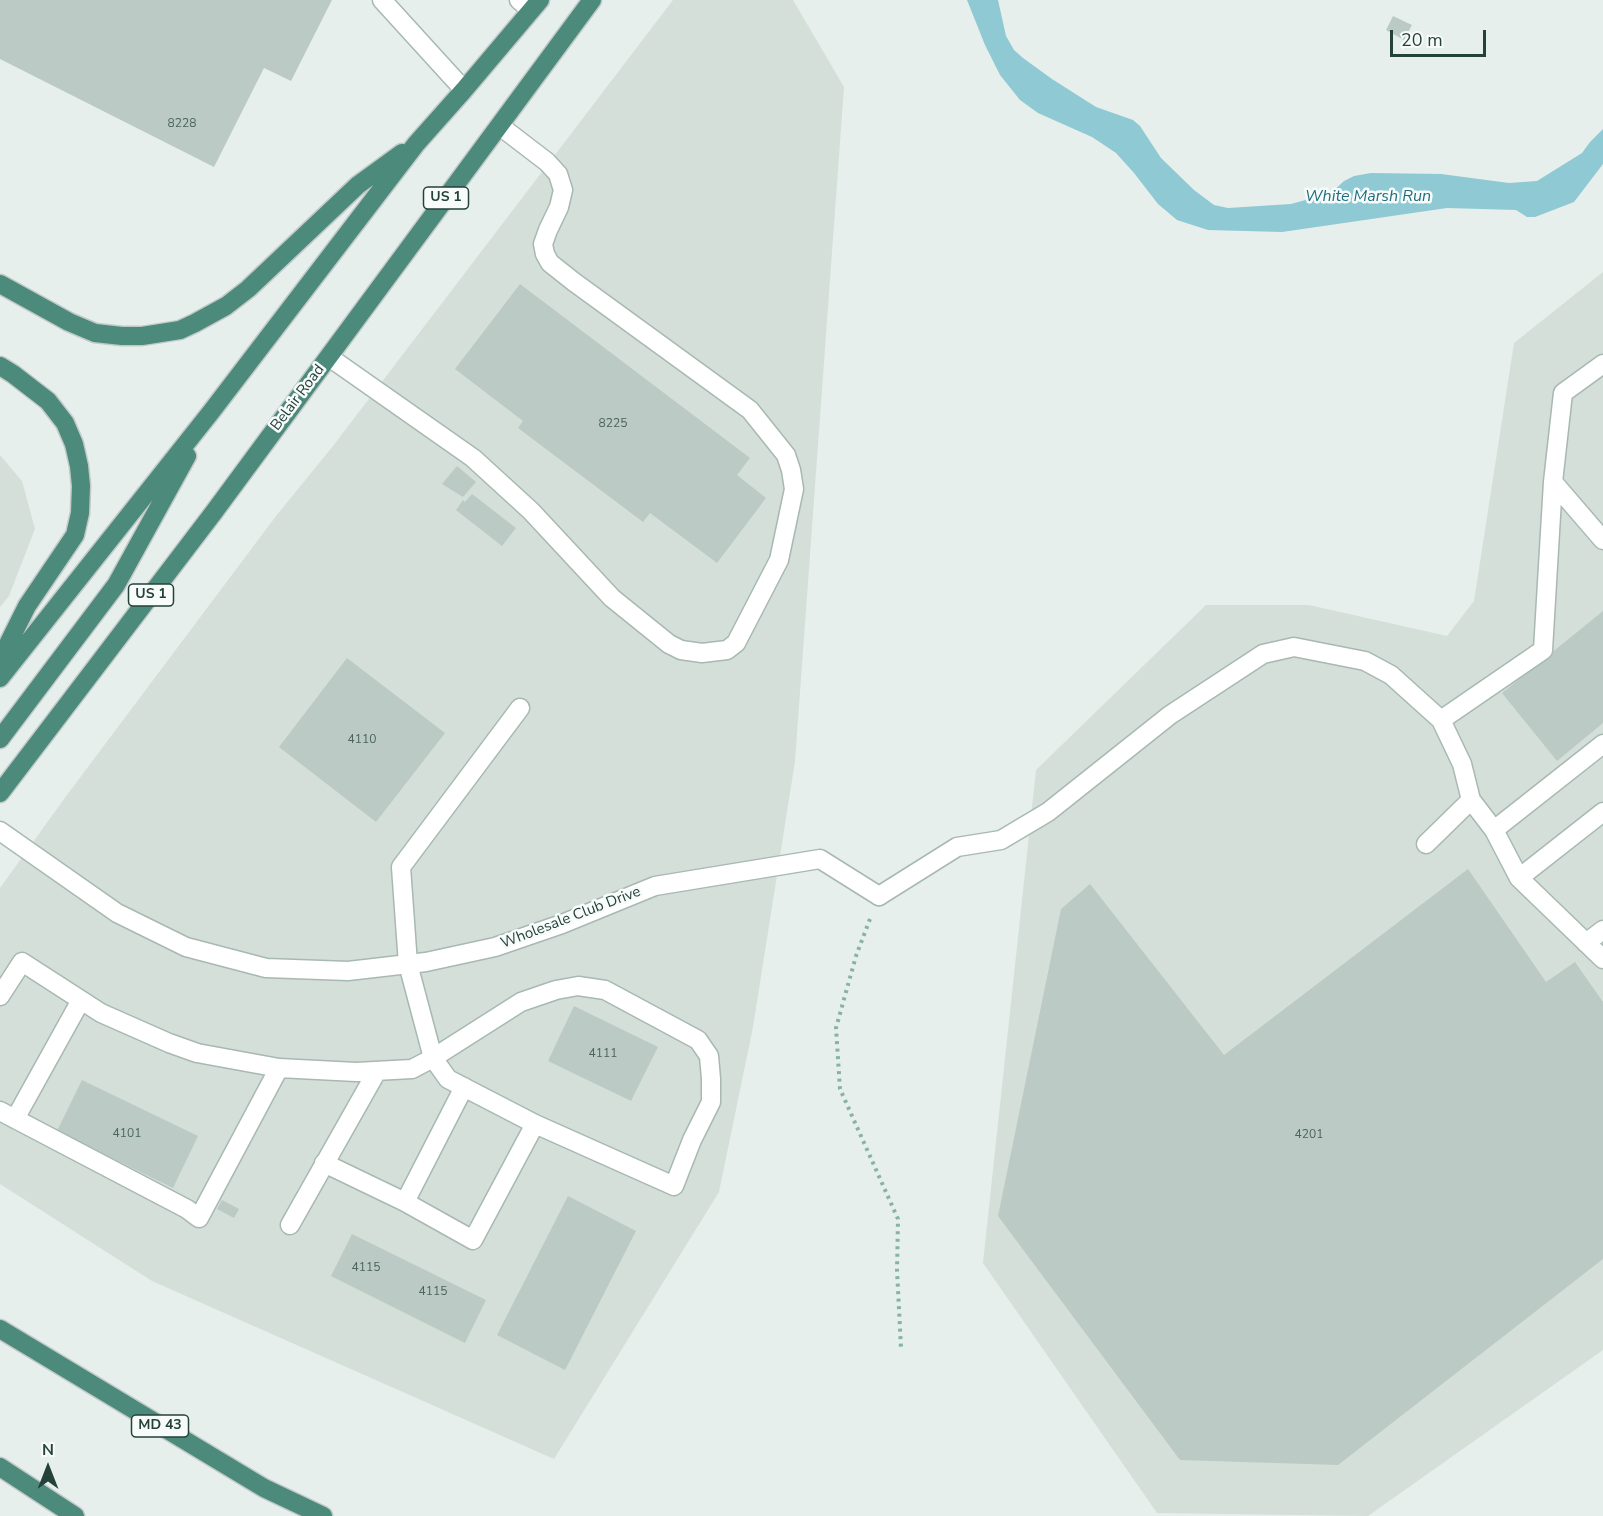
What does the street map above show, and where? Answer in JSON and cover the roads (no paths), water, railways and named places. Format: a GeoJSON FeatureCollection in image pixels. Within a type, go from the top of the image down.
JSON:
{"type":"FeatureCollection","features":[{"type":"Feature","properties":{"kind":"highway","name":"Belair Road"},"geometry":{"type":"LineString","coordinates":[[0,793],[214,512],[592,0]]}},
{"type":"Feature","properties":{"kind":"highway"},"geometry":{"type":"LineString","coordinates":[[0,678],[211,412],[416,144],[464,90],[530,3]]}},
{"type":"Feature","properties":{"kind":"highway"},"geometry":{"type":"LineString","coordinates":[[0,284],[69,322],[95,333],[142,336],[180,330],[226,306],[248,289],[358,184],[416,144]]}},
{"type":"Feature","properties":{"kind":"highway"},"geometry":{"type":"LineString","coordinates":[[0,366],[48,401],[65,423],[74,444],[81,486],[80,513],[75,535],[27,606],[0,660]]}},
{"type":"Feature","properties":{"kind":"highway"},"geometry":{"type":"LineString","coordinates":[[0,739],[116,585],[211,412]]}},
{"type":"Feature","properties":{"kind":"highway","name":"MD 43"},"geometry":{"type":"LineString","coordinates":[[0,1329],[264,1488],[323,1516]]}},
{"type":"Feature","properties":{"kind":"highway"},"geometry":{"type":"LineString","coordinates":[[0,1467],[75,1516]]}},
{"type":"Feature","properties":{"kind":"street"},"geometry":{"type":"LineString","coordinates":[[382,0],[464,90]]}},
{"type":"Feature","properties":{"kind":"street"},"geometry":{"type":"LineString","coordinates":[[329,357],[473,458],[531,511],[612,598],[669,644],[681,650],[702,653],[727,650],[736,643],[779,560],[794,489],[786,455],[750,410],[550,263],[543,244],[559,207],[563,190],[558,174],[547,162],[500,126]]}},
{"type":"Feature","properties":{"kind":"street"},"geometry":{"type":"LineString","coordinates":[[1603,364],[1563,393],[1552,482],[1543,650],[1441,720],[1462,764],[1471,800],[1494,830],[1519,878],[1603,959]]}},
{"type":"Feature","properties":{"kind":"street"},"geometry":{"type":"LineString","coordinates":[[1552,482],[1603,540]]}},
{"type":"Feature","properties":{"kind":"street","name":"Wholesale Club Drive"},"geometry":{"type":"LineString","coordinates":[[0,831],[117,913],[186,947],[266,968],[348,971],[426,962],[495,947],[562,924],[655,886],[820,859],[879,896],[957,847],[1001,840],[1048,812],[1170,715],[1263,654],[1294,647],[1365,662],[1391,675],[1441,720]]}},
{"type":"Feature","properties":{"kind":"street"},"geometry":{"type":"LineString","coordinates":[[0,996],[22,962],[101,1013],[188,1050],[279,1068],[356,1072],[412,1069],[433,1058],[521,1002],[556,990],[578,986],[605,990],[698,1040],[709,1056],[711,1102],[692,1140],[674,1186],[535,1124],[448,1079],[433,1058],[408,964],[400,867],[520,708]]}},
{"type":"Feature","properties":{"kind":"street"},"geometry":{"type":"LineString","coordinates":[[1494,830],[1603,744]]}},
{"type":"Feature","properties":{"kind":"street"},"geometry":{"type":"LineString","coordinates":[[1426,844],[1471,800]]}},
{"type":"Feature","properties":{"kind":"street"},"geometry":{"type":"LineString","coordinates":[[1519,878],[1603,812]]}},
{"type":"Feature","properties":{"kind":"street"},"geometry":{"type":"LineString","coordinates":[[1586,943],[1603,930]]}},
{"type":"Feature","properties":{"kind":"street"},"geometry":{"type":"LineString","coordinates":[[81,1000],[8,1115],[200,1218],[279,1068]]}},
{"type":"Feature","properties":{"kind":"street"},"geometry":{"type":"LineString","coordinates":[[290,1225],[377,1071]]}},
{"type":"Feature","properties":{"kind":"street"},"geometry":{"type":"LineString","coordinates":[[405,1202],[464,1087]]}},
{"type":"Feature","properties":{"kind":"street"},"geometry":{"type":"LineString","coordinates":[[324,1163],[405,1202],[473,1240],[535,1124]]}},
{"type":"Feature","properties":{"kind":"water","name":"White Marsh Run"},"geometry":{"type":"Polygon","coordinates":[[[967,0],[998,0],[1006,36],[1014,50],[1052,79],[1096,107],[1133,120],[1140,126],[1161,158],[1194,190],[1214,205],[1228,208],[1291,204],[1331,193],[1344,181],[1354,176],[1371,173],[1441,174],[1509,183],[1537,181],[1582,153],[1603,129],[1603,164],[1574,202],[1535,217],[1527,217],[1516,210],[1447,208],[1282,232],[1208,230],[1177,220],[1158,204],[1116,153],[1092,137],[1038,113],[1020,100],[1000,75],[967,0]]]}}]}
